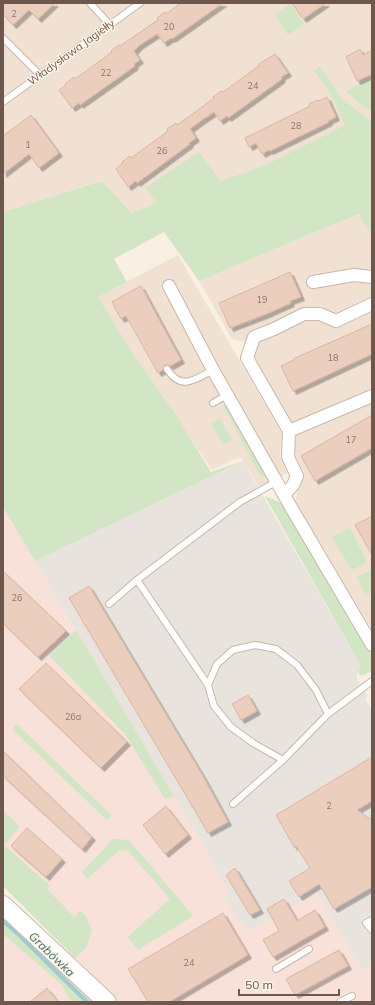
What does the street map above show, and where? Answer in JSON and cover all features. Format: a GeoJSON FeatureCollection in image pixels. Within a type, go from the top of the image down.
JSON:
{"type":"FeatureCollection","features":[{"type":"Feature","properties":{"kind":"street"},"geometry":{"type":"LineString","coordinates":[[313,282],[354,274],[372,277]]}},
{"type":"Feature","properties":{"kind":"street"},"geometry":{"type":"LineString","coordinates":[[169,286],[213,370],[276,482],[372,645]]}},
{"type":"Feature","properties":{"kind":"street"},"geometry":{"type":"LineString","coordinates":[[284,495],[293,485],[297,476],[288,457],[289,431],[247,358],[254,337],[304,314],[320,314],[336,321],[372,304]]}},
{"type":"Feature","properties":{"kind":"street"},"geometry":{"type":"LineString","coordinates":[[289,431],[372,396]]}},
{"type":"Feature","properties":{"kind":"street"},"geometry":{"type":"LineString","coordinates":[[3,905],[107,1002]]}},
{"type":"Feature","properties":{"kind":"lane"},"geometry":{"type":"LineString","coordinates":[[90,3],[110,25]]}},
{"type":"Feature","properties":{"kind":"lane","name":"Władysława Jagiełły"},"geometry":{"type":"LineString","coordinates":[[3,102],[140,3]]}},
{"type":"Feature","properties":{"kind":"lane"},"geometry":{"type":"LineString","coordinates":[[3,38],[40,75]]}},
{"type":"Feature","properties":{"kind":"lane"},"geometry":{"type":"LineString","coordinates":[[167,369],[179,382],[191,382],[213,370]]}},
{"type":"Feature","properties":{"kind":"lane"},"geometry":{"type":"LineString","coordinates":[[213,403],[227,395]]}},
{"type":"Feature","properties":{"kind":"lane"},"geometry":{"type":"LineString","coordinates":[[110,604],[137,580],[240,502],[276,482]]}},
{"type":"Feature","properties":{"kind":"lane"},"geometry":{"type":"LineString","coordinates":[[137,580],[208,685],[214,706],[231,727],[253,743],[283,760]]}},
{"type":"Feature","properties":{"kind":"lane"},"geometry":{"type":"LineString","coordinates":[[208,685],[217,664],[233,650],[255,645],[276,649],[297,665],[316,690],[328,714]]}},
{"type":"Feature","properties":{"kind":"lane"},"geometry":{"type":"LineString","coordinates":[[233,804],[283,760],[328,714],[372,681]]}},
{"type":"Feature","properties":{"kind":"lane"},"geometry":{"type":"LineString","coordinates":[[372,920],[366,923],[372,930]]}},
{"type":"Feature","properties":{"kind":"lane"},"geometry":{"type":"LineString","coordinates":[[276,969],[309,949]]}},
{"type":"Feature","properties":{"kind":"lane"},"geometry":{"type":"LineString","coordinates":[[340,1002],[352,996]]}},
{"type":"Feature","properties":{"kind":"shaded area"},"geometry":{"type":"Polygon","coordinates":[[[3,3],[372,3],[372,130],[345,125],[263,166],[130,213],[102,181],[3,212],[3,3]]]}},
{"type":"Feature","properties":{"kind":"shaded area"},"geometry":{"type":"Polygon","coordinates":[[[360,214],[372,235],[372,630],[295,501],[304,474],[295,454],[292,423],[245,342],[232,339],[199,281],[360,214]]]}},
{"type":"Feature","properties":{"kind":"shaded area"},"geometry":{"type":"Polygon","coordinates":[[[178,255],[282,434],[280,457],[287,473],[259,487],[242,459],[239,457],[212,470],[132,352],[98,297],[178,255]]]}},
{"type":"Feature","properties":{"kind":"shaded area"},"geometry":{"type":"Polygon","coordinates":[[[243,461],[361,666],[356,677],[368,696],[365,699],[372,710],[372,966],[363,971],[317,893],[246,932],[224,897],[230,893],[203,845],[35,561],[243,461]]]}},
{"type":"Feature","properties":{"kind":"shaded area"},"geometry":{"type":"Polygon","coordinates":[[[3,507],[203,845],[230,893],[225,897],[246,932],[317,893],[363,971],[372,966],[372,1002],[120,1002],[3,886],[3,507]]]}},
{"type":"Feature","properties":{"kind":"shaded area"},"geometry":{"type":"Polygon","coordinates":[[[3,934],[61,984],[72,1002],[3,1002],[3,934]]]}},
{"type":"Feature","properties":{"kind":"green space"},"geometry":{"type":"Polygon","coordinates":[[[290,4],[304,24],[288,35],[275,15],[290,4]]]}},
{"type":"Feature","properties":{"kind":"green space"},"geometry":{"type":"Polygon","coordinates":[[[320,66],[342,99],[372,122],[372,235],[359,214],[199,281],[164,232],[114,259],[127,282],[98,297],[132,352],[179,420],[211,472],[243,461],[35,561],[3,507],[3,212],[102,181],[131,213],[157,203],[145,188],[199,152],[220,181],[263,166],[345,125],[329,91],[314,71],[320,66]]]}},
{"type":"Feature","properties":{"kind":"green space"},"geometry":{"type":"Polygon","coordinates":[[[372,78],[372,112],[361,105],[346,91],[372,78]]]}},
{"type":"Feature","properties":{"kind":"green space"},"geometry":{"type":"Polygon","coordinates":[[[223,405],[231,411],[266,475],[265,477],[259,474],[223,405]]]}},
{"type":"Feature","properties":{"kind":"green space"},"geometry":{"type":"Polygon","coordinates":[[[220,418],[232,440],[223,445],[211,424],[220,418]]]}},
{"type":"Feature","properties":{"kind":"green space"},"geometry":{"type":"Polygon","coordinates":[[[265,496],[284,504],[372,655],[372,671],[361,676],[358,672],[361,666],[265,496]]]}},
{"type":"Feature","properties":{"kind":"green space"},"geometry":{"type":"Polygon","coordinates":[[[350,528],[367,562],[352,570],[332,537],[350,528]]]}},
{"type":"Feature","properties":{"kind":"green space"},"geometry":{"type":"Polygon","coordinates":[[[372,569],[371,594],[365,593],[357,577],[372,569]]]}},
{"type":"Feature","properties":{"kind":"green space"},"geometry":{"type":"Polygon","coordinates":[[[76,630],[174,796],[165,799],[125,734],[49,655],[76,630]]]}},
{"type":"Feature","properties":{"kind":"green space"},"geometry":{"type":"Polygon","coordinates":[[[17,724],[112,816],[107,820],[12,729],[17,724]]]}},
{"type":"Feature","properties":{"kind":"green space"},"geometry":{"type":"Polygon","coordinates":[[[3,810],[20,827],[4,845],[50,886],[47,889],[74,917],[80,911],[85,915],[92,930],[86,948],[75,958],[3,886],[3,810]]]}},
{"type":"Feature","properties":{"kind":"green space"},"geometry":{"type":"Polygon","coordinates":[[[113,839],[129,840],[193,916],[138,950],[128,937],[170,899],[128,851],[119,850],[87,879],[82,872],[113,839]]]}},
{"type":"Feature","properties":{"kind":"green space"},"geometry":{"type":"Polygon","coordinates":[[[3,911],[101,1002],[72,1002],[61,984],[3,934],[3,911]]]}},
{"type":"Feature","properties":{"kind":"building"},"geometry":{"type":"Polygon","coordinates":[[[3,3],[55,3],[38,19],[29,10],[13,25],[3,14],[3,3]]]}},
{"type":"Feature","properties":{"kind":"building"},"geometry":{"type":"Polygon","coordinates":[[[181,3],[223,3],[172,39],[171,38],[164,43],[157,34],[140,45],[134,51],[140,60],[134,64],[135,66],[80,105],[79,103],[72,108],[59,90],[66,85],[65,84],[74,77],[75,79],[112,52],[111,51],[119,45],[120,46],[158,20],[157,18],[165,12],[166,14],[181,3]]]}},
{"type":"Feature","properties":{"kind":"building"},"geometry":{"type":"Polygon","coordinates":[[[292,3],[326,3],[303,19],[292,3]]]}},
{"type":"Feature","properties":{"kind":"building"},"geometry":{"type":"Polygon","coordinates":[[[360,49],[363,55],[372,50],[372,74],[357,81],[346,57],[360,49]]]}},
{"type":"Feature","properties":{"kind":"building"},"geometry":{"type":"Polygon","coordinates":[[[275,54],[288,73],[281,77],[282,79],[228,118],[227,116],[220,121],[214,112],[202,120],[190,129],[196,138],[189,143],[190,144],[137,183],[136,181],[128,187],[116,169],[122,164],[122,162],[130,156],[131,158],[168,131],[167,129],[176,123],[177,125],[214,98],[213,97],[221,91],[223,92],[260,65],[259,64],[275,54]]]}},
{"type":"Feature","properties":{"kind":"building"},"geometry":{"type":"Polygon","coordinates":[[[327,97],[336,117],[328,121],[329,122],[262,154],[256,143],[249,147],[245,138],[310,106],[309,104],[327,97]]]}},
{"type":"Feature","properties":{"kind":"building"},"geometry":{"type":"Polygon","coordinates":[[[31,115],[59,153],[39,168],[29,154],[3,174],[3,136],[31,115]]]}},
{"type":"Feature","properties":{"kind":"building"},"geometry":{"type":"Polygon","coordinates":[[[290,272],[301,297],[290,301],[291,303],[264,315],[230,328],[219,303],[290,272]]]}},
{"type":"Feature","properties":{"kind":"building"},"geometry":{"type":"Polygon","coordinates":[[[141,286],[181,360],[170,366],[165,365],[163,370],[158,373],[126,316],[121,319],[112,302],[141,286]]]}},
{"type":"Feature","properties":{"kind":"building"},"geometry":{"type":"Polygon","coordinates":[[[372,324],[372,354],[293,391],[281,366],[294,360],[293,359],[372,324]]]}},
{"type":"Feature","properties":{"kind":"building"},"geometry":{"type":"Polygon","coordinates":[[[372,415],[372,448],[315,481],[301,456],[372,415]]]}},
{"type":"Feature","properties":{"kind":"building"},"geometry":{"type":"Polygon","coordinates":[[[372,516],[372,555],[355,525],[372,516]]]}},
{"type":"Feature","properties":{"kind":"building"},"geometry":{"type":"Polygon","coordinates":[[[3,571],[66,631],[38,657],[3,623],[3,571]]]}},
{"type":"Feature","properties":{"kind":"building"},"geometry":{"type":"Polygon","coordinates":[[[89,586],[203,776],[228,822],[208,833],[69,598],[89,586]]]}},
{"type":"Feature","properties":{"kind":"building"},"geometry":{"type":"Polygon","coordinates":[[[46,663],[127,742],[101,768],[19,689],[46,663]]]}},
{"type":"Feature","properties":{"kind":"building"},"geometry":{"type":"Polygon","coordinates":[[[248,695],[257,711],[241,720],[232,704],[248,695]]]}},
{"type":"Feature","properties":{"kind":"building"},"geometry":{"type":"Polygon","coordinates":[[[3,751],[92,837],[82,849],[3,776],[3,751]]]}},
{"type":"Feature","properties":{"kind":"building"},"geometry":{"type":"Polygon","coordinates":[[[372,757],[372,801],[357,810],[372,820],[372,887],[334,909],[319,884],[299,897],[289,881],[310,868],[296,846],[294,847],[276,815],[372,757]]]}},
{"type":"Feature","properties":{"kind":"building"},"geometry":{"type":"Polygon","coordinates":[[[166,806],[188,835],[165,854],[143,825],[166,806]]]}},
{"type":"Feature","properties":{"kind":"building"},"geometry":{"type":"Polygon","coordinates":[[[27,828],[62,859],[46,877],[11,846],[27,828]]]}},
{"type":"Feature","properties":{"kind":"building"},"geometry":{"type":"Polygon","coordinates":[[[235,868],[260,910],[250,915],[226,875],[235,868]]]}},
{"type":"Feature","properties":{"kind":"building"},"geometry":{"type":"Polygon","coordinates":[[[284,899],[297,921],[315,910],[325,927],[273,957],[263,940],[279,931],[267,909],[284,899]]]}},
{"type":"Feature","properties":{"kind":"building"},"geometry":{"type":"Polygon","coordinates":[[[223,913],[248,955],[169,1002],[148,1002],[128,969],[223,913]]]}},
{"type":"Feature","properties":{"kind":"building"},"geometry":{"type":"Polygon","coordinates":[[[339,950],[348,966],[295,995],[286,979],[339,950]]]}},
{"type":"Feature","properties":{"kind":"building"},"geometry":{"type":"Polygon","coordinates":[[[47,988],[58,1002],[30,1002],[47,988]]]}},
{"type":"Feature","properties":{"kind":"waterway","name":"Grabówka"},"geometry":{"type":"LineString","coordinates":[[3,921],[87,1002]]}}]}
